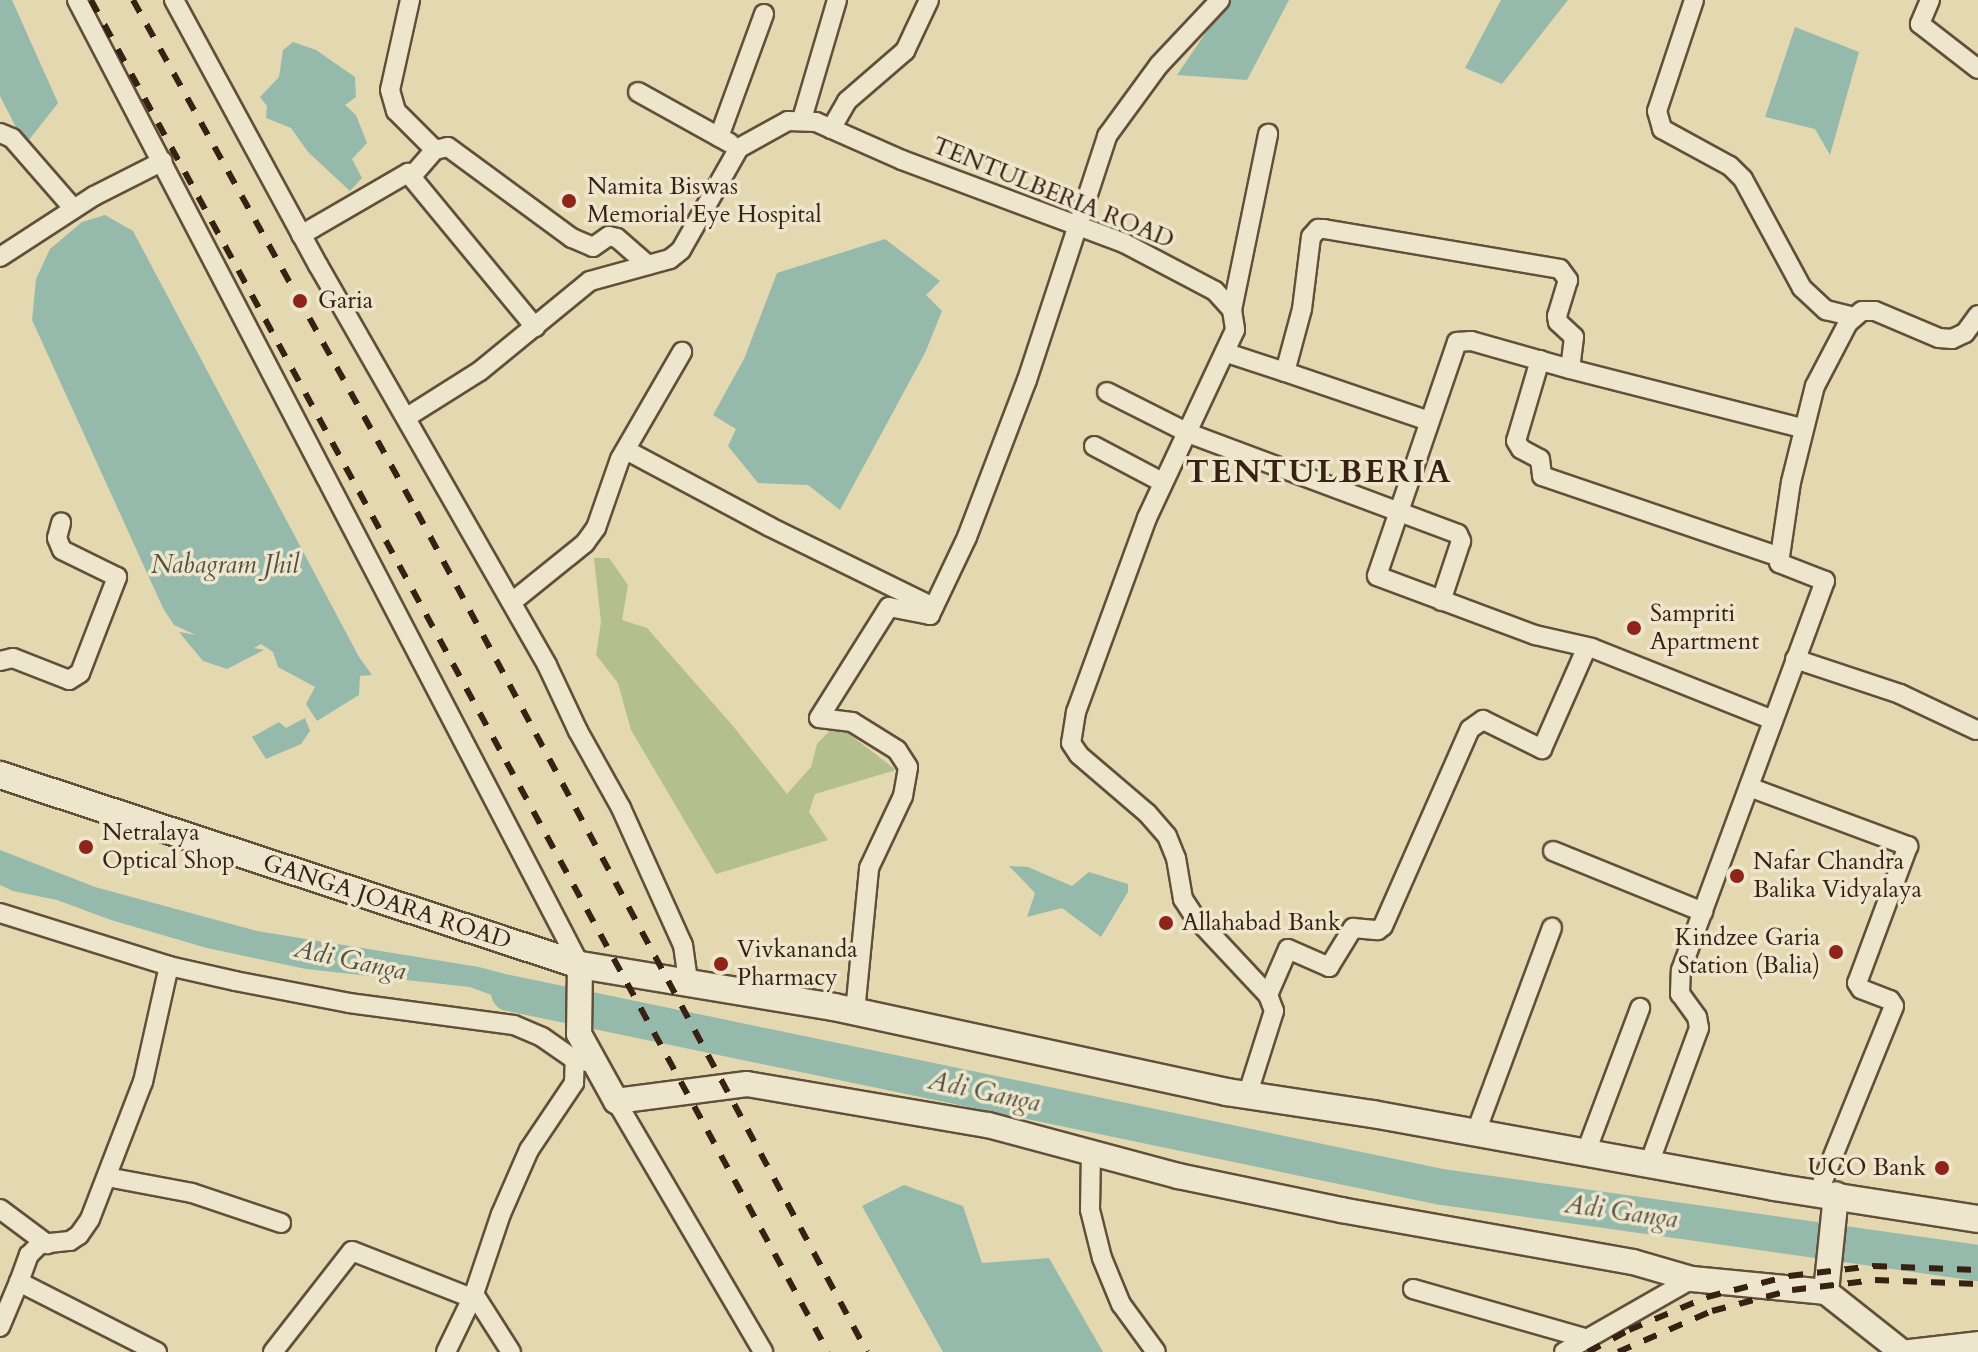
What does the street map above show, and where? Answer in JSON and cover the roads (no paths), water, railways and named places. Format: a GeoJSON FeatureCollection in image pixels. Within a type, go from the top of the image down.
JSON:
{"type":"FeatureCollection","features":[{"type":"Feature","properties":{"kind":"main road","name":"GANGA JOARA ROAD"},"geometry":{"type":"LineString","coordinates":[[0,775],[580,965],[855,1012],[1227,1092],[1248,1093],[1978,1219]]}},
{"type":"Feature","properties":{"kind":"street"},"geometry":{"type":"LineString","coordinates":[[77,0],[580,965],[579,1034],[585,1061],[574,1083],[529,1150],[501,1214],[473,1296],[446,1352]]}},
{"type":"Feature","properties":{"kind":"street"},"geometry":{"type":"LineString","coordinates":[[174,0],[301,235],[512,602],[621,808],[683,945],[688,982]]}},
{"type":"Feature","properties":{"kind":"street"},"geometry":{"type":"LineString","coordinates":[[410,0],[390,90],[396,111],[435,150]]}},
{"type":"Feature","properties":{"kind":"street"},"geometry":{"type":"LineString","coordinates":[[407,417],[480,371],[590,281],[670,259],[681,250],[739,148],[770,128],[802,119],[837,0]]}},
{"type":"Feature","properties":{"kind":"street"},"geometry":{"type":"LineString","coordinates":[[831,129],[847,101],[905,51],[929,0]]}},
{"type":"Feature","properties":{"kind":"street"},"geometry":{"type":"LineString","coordinates":[[855,1012],[869,868],[903,796],[908,767],[897,750],[863,728],[835,718],[819,718],[889,607],[930,615],[967,537],[1022,394],[1107,136],[1159,65],[1220,0]]}},
{"type":"Feature","properties":{"kind":"street"},"geometry":{"type":"LineString","coordinates":[[1694,0],[1657,111],[1662,129],[1730,166],[1743,179],[1807,295],[1826,310],[1854,317]]}},
{"type":"Feature","properties":{"kind":"street"},"geometry":{"type":"LineString","coordinates":[[1930,0],[1920,24],[1978,69]]}},
{"type":"Feature","properties":{"kind":"street"},"geometry":{"type":"LineString","coordinates":[[719,137],[764,14]]}},
{"type":"Feature","properties":{"kind":"street"},"geometry":{"type":"LineString","coordinates":[[638,92],[739,148]]}},
{"type":"Feature","properties":{"kind":"street","name":"TENTULBERIA ROAD"},"geometry":{"type":"LineString","coordinates":[[802,119],[1078,225],[1185,273],[1215,291],[1232,310]]}},
{"type":"Feature","properties":{"kind":"street"},"geometry":{"type":"LineString","coordinates":[[0,133],[12,138],[74,209]]}},
{"type":"Feature","properties":{"kind":"street"},"geometry":{"type":"LineString","coordinates":[[1248,1093],[1274,1011],[1268,995],[1194,916],[1183,899],[1176,858],[1167,836],[1147,813],[1079,755],[1071,743],[1076,712],[1162,482],[1227,353],[1235,330],[1232,310],[1268,134]]}},
{"type":"Feature","properties":{"kind":"street"},"geometry":{"type":"LineString","coordinates":[[412,176],[441,146],[455,150],[572,238],[593,247],[609,236],[617,238],[648,265]]}},
{"type":"Feature","properties":{"kind":"street"},"geometry":{"type":"LineString","coordinates":[[0,257],[74,209],[163,161]]}},
{"type":"Feature","properties":{"kind":"street"},"geometry":{"type":"LineString","coordinates":[[301,235],[403,174],[412,176],[535,327]]}},
{"type":"Feature","properties":{"kind":"street"},"geometry":{"type":"LineString","coordinates":[[1285,372],[1302,309],[1311,237],[1318,229],[1560,269],[1568,280],[1557,316],[1558,322],[1574,337],[1570,369]]}},
{"type":"Feature","properties":{"kind":"street"},"geometry":{"type":"LineString","coordinates":[[1649,1164],[1699,1028],[1697,1017],[1684,1001],[1678,985],[1825,581],[1779,563],[1802,428],[1815,386],[1840,336],[1862,311],[1875,311],[1939,338],[1952,339],[1965,333],[1976,322]]}},
{"type":"Feature","properties":{"kind":"street"},"geometry":{"type":"LineString","coordinates":[[1773,720],[1587,647],[1535,635],[1377,576],[1457,342],[1471,341],[1802,428]]}},
{"type":"Feature","properties":{"kind":"street"},"geometry":{"type":"LineString","coordinates":[[512,602],[585,543],[596,528],[626,450],[682,352]]}},
{"type":"Feature","properties":{"kind":"street"},"geometry":{"type":"LineString","coordinates":[[1227,353],[1429,421]]}},
{"type":"Feature","properties":{"kind":"street"},"geometry":{"type":"LineString","coordinates":[[1540,360],[1516,441],[1521,449],[1540,459],[1542,476],[1780,557]]}},
{"type":"Feature","properties":{"kind":"street"},"geometry":{"type":"LineString","coordinates":[[1107,392],[1188,433],[1460,536],[1441,601]]}},
{"type":"Feature","properties":{"kind":"street"},"geometry":{"type":"LineString","coordinates":[[1094,446],[1162,482]]}},
{"type":"Feature","properties":{"kind":"street"},"geometry":{"type":"LineString","coordinates":[[626,450],[770,527],[933,607]]}},
{"type":"Feature","properties":{"kind":"street"},"geometry":{"type":"LineString","coordinates":[[0,661],[13,658],[69,680],[80,673],[117,577],[62,550],[57,538],[61,523]]}},
{"type":"Feature","properties":{"kind":"street"},"geometry":{"type":"LineString","coordinates":[[1268,995],[1288,949],[1329,967],[1353,928],[1378,930],[1383,926],[1470,729],[1483,720],[1542,749],[1587,647]]}},
{"type":"Feature","properties":{"kind":"street"},"geometry":{"type":"LineString","coordinates":[[1795,659],[1900,694],[1976,730]]}},
{"type":"Feature","properties":{"kind":"street"},"geometry":{"type":"LineString","coordinates":[[1749,787],[1908,846],[1857,983],[1861,989],[1890,1000],[1894,1006],[1827,1194],[1826,1292]]}},
{"type":"Feature","properties":{"kind":"street"},"geometry":{"type":"LineString","coordinates":[[1553,851],[1703,912]]}},
{"type":"Feature","properties":{"kind":"street"},"geometry":{"type":"LineString","coordinates":[[0,913],[169,966],[349,1003],[514,1025],[585,1061],[616,1101],[763,1352]]}},
{"type":"Feature","properties":{"kind":"street"},"geometry":{"type":"LineString","coordinates":[[1476,1132],[1552,928]]}},
{"type":"Feature","properties":{"kind":"street"},"geometry":{"type":"LineString","coordinates":[[0,1327],[11,1288],[29,1255],[40,1244],[70,1241],[79,1235],[90,1219],[143,1082],[169,966]]}},
{"type":"Feature","properties":{"kind":"street"},"geometry":{"type":"LineString","coordinates":[[1586,1152],[1640,1008]]}},
{"type":"Feature","properties":{"kind":"street"},"geometry":{"type":"LineString","coordinates":[[616,1101],[747,1084],[988,1125],[1193,1179],[1341,1210],[1633,1262],[1692,1279],[1826,1292],[1901,1352],[1978,1344]]}},
{"type":"Feature","properties":{"kind":"street"},"geometry":{"type":"LineString","coordinates":[[1091,1152],[1090,1210],[1102,1258],[1121,1304],[1156,1352]]}},
{"type":"Feature","properties":{"kind":"street"},"geometry":{"type":"LineString","coordinates":[[107,1177],[192,1193],[281,1223]]}},
{"type":"Feature","properties":{"kind":"street"},"geometry":{"type":"LineString","coordinates":[[0,1209],[47,1244]]}},
{"type":"Feature","properties":{"kind":"street"},"geometry":{"type":"LineString","coordinates":[[273,1352],[352,1251],[473,1296],[511,1352]]}},
{"type":"Feature","properties":{"kind":"street"},"geometry":{"type":"LineString","coordinates":[[1564,1352],[1692,1279]]}},
{"type":"Feature","properties":{"kind":"street"},"geometry":{"type":"LineString","coordinates":[[11,1288],[128,1345],[157,1352]]}},
{"type":"Feature","properties":{"kind":"street"},"geometry":{"type":"LineString","coordinates":[[1413,1289],[1585,1338]]}},
{"type":"Feature","properties":{"kind":"water"},"geometry":{"type":"Polygon","coordinates":[[[0,0],[12,0],[58,103],[25,145],[0,96],[0,0]]]}},
{"type":"Feature","properties":{"kind":"water"},"geometry":{"type":"Polygon","coordinates":[[[1228,0],[1289,0],[1247,80],[1177,75],[1228,0]]]}},
{"type":"Feature","properties":{"kind":"water"},"geometry":{"type":"Polygon","coordinates":[[[1501,0],[1568,0],[1502,84],[1465,68],[1501,0]]]}},
{"type":"Feature","properties":{"kind":"water"},"geometry":{"type":"Polygon","coordinates":[[[1795,27],[1859,52],[1830,155],[1815,129],[1765,117],[1795,27]]]}},
{"type":"Feature","properties":{"kind":"water"},"geometry":{"type":"Polygon","coordinates":[[[293,42],[316,50],[355,77],[356,97],[345,105],[356,115],[367,143],[352,159],[362,178],[350,191],[308,152],[291,128],[266,118],[267,106],[260,97],[279,77],[283,50],[293,42]]]}},
{"type":"Feature","properties":{"kind":"water","name":"Nabagram Jhil"},"geometry":{"type":"Polygon","coordinates":[[[105,215],[133,231],[359,657],[372,675],[360,676],[359,695],[317,721],[306,704],[315,687],[278,667],[273,652],[261,644],[254,648],[264,650],[227,669],[203,661],[179,632],[196,635],[174,625],[163,608],[32,320],[36,279],[50,249],[82,222],[105,215]]]}},
{"type":"Feature","properties":{"kind":"water"},"geometry":{"type":"Polygon","coordinates":[[[885,239],[940,281],[926,295],[942,311],[925,353],[840,510],[808,485],[758,483],[728,446],[736,429],[713,415],[744,359],[777,273],[885,239]]]}},
{"type":"Feature","properties":{"kind":"water"},"geometry":{"type":"Polygon","coordinates":[[[305,718],[310,731],[301,744],[266,759],[252,737],[279,722],[286,728],[305,718]]]}},
{"type":"Feature","properties":{"kind":"water"},"geometry":{"type":"Polygon","coordinates":[[[0,850],[95,887],[257,931],[479,967],[547,985],[562,1017],[550,1017],[470,987],[306,969],[207,948],[111,920],[57,900],[13,891],[0,885],[0,850]]]}},
{"type":"Feature","properties":{"kind":"water"},"geometry":{"type":"Polygon","coordinates":[[[1009,866],[1028,867],[1072,886],[1089,872],[1128,884],[1128,892],[1101,937],[1062,908],[1027,917],[1035,893],[1009,866]]]}},
{"type":"Feature","properties":{"kind":"water"},"geometry":{"type":"Polygon","coordinates":[[[904,1185],[963,1206],[982,1263],[1049,1258],[1103,1352],[943,1352],[862,1206],[904,1185]]]}},
{"type":"Feature","properties":{"kind":"waterway","name":"Adi Ganga"},"geometry":{"type":"LineString","coordinates":[[509,993],[1442,1187],[1978,1263]]}},
{"type":"Feature","properties":{"kind":"railway"},"geometry":{"type":"LineString","coordinates":[[91,0],[828,1352]]}},
{"type":"Feature","properties":{"kind":"railway"},"geometry":{"type":"LineString","coordinates":[[133,0],[417,512],[867,1352]]}},
{"type":"Feature","properties":{"kind":"railway"},"geometry":{"type":"LineString","coordinates":[[1588,1352],[1629,1330],[1707,1297],[1789,1276],[1873,1266],[1978,1270]]}},
{"type":"Feature","properties":{"kind":"railway"},"geometry":{"type":"LineString","coordinates":[[1618,1352],[1712,1311],[1792,1290],[1875,1280],[1978,1284]]}},
{"type":"Feature","properties":{"kind":"place","name":"Namita Biswas Memorial Eye Hospital"},"geometry":{"type":"Point","coordinates":[569,201]}},
{"type":"Feature","properties":{"kind":"place","name":"Garia"},"geometry":{"type":"Point","coordinates":[300,301]}},
{"type":"Feature","properties":{"kind":"place","name":"Sampriti Apartment"},"geometry":{"type":"Point","coordinates":[1634,628]}},
{"type":"Feature","properties":{"kind":"place","name":"Netralaya Optical Shop"},"geometry":{"type":"Point","coordinates":[86,847]}},
{"type":"Feature","properties":{"kind":"place","name":"Nafar Chandra Balika Vidyalaya"},"geometry":{"type":"Point","coordinates":[1737,876]}},
{"type":"Feature","properties":{"kind":"place","name":"Allahabad Bank"},"geometry":{"type":"Point","coordinates":[1166,923]}},
{"type":"Feature","properties":{"kind":"place","name":"Kindzee Garia Station (Balia)"},"geometry":{"type":"Point","coordinates":[1836,952]}},
{"type":"Feature","properties":{"kind":"place","name":"Vivkananda Pharmacy"},"geometry":{"type":"Point","coordinates":[721,964]}},
{"type":"Feature","properties":{"kind":"place","name":"UCO Bank"},"geometry":{"type":"Point","coordinates":[1942,1168]}},
{"type":"Feature","properties":{"kind":"district","name":"TENTULBERIA"},"geometry":{"type":"Point","coordinates":[1319,472]}}]}
